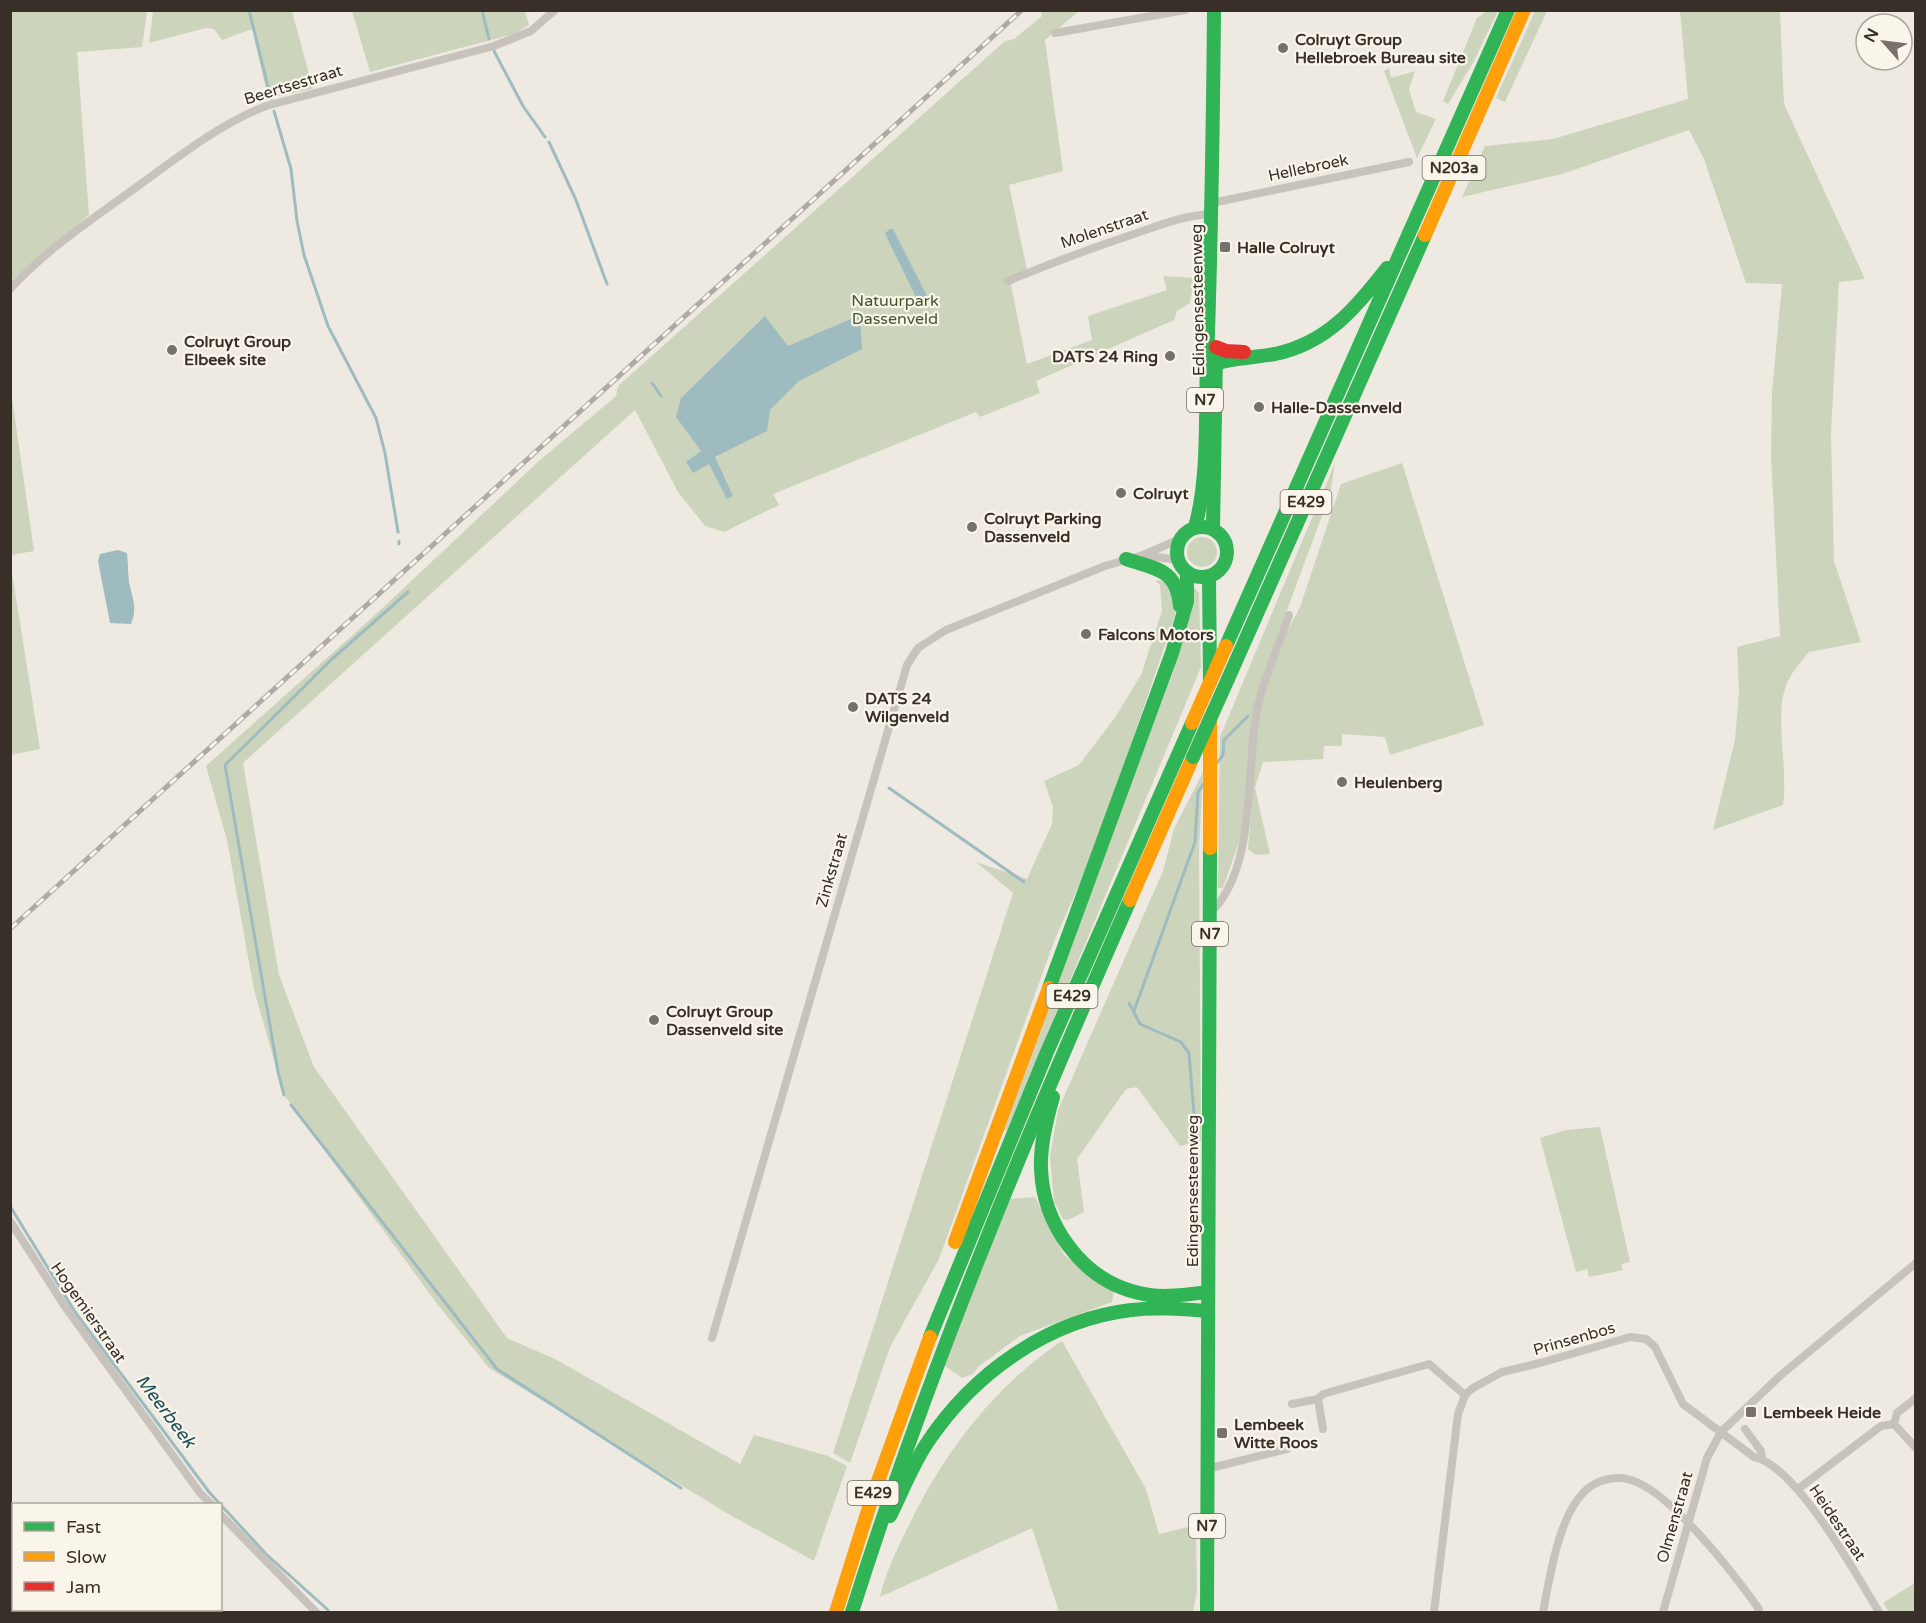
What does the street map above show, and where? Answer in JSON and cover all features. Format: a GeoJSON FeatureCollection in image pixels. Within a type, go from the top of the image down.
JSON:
{"type":"FeatureCollection","features":[{"type":"Feature","properties":{"kind":"main road","name":"Edingensesteenweg"},"geometry":{"type":"LineString","coordinates":[[1213,529],[1211,365],[1214,10]]}},
{"type":"Feature","properties":{"kind":"main road","name":"N203a"},"geometry":{"type":"LineString","coordinates":[[1378,322],[1404,247],[1508,10]]}},
{"type":"Feature","properties":{"kind":"main road","name":"N203a"},"geometry":{"type":"LineString","coordinates":[[1378,322],[1524,10]]}},
{"type":"Feature","properties":{"kind":"main road","name":"Edingensesteenweg"},"geometry":{"type":"LineString","coordinates":[[1195,527],[1199,513],[1211,365],[1216,347],[1215,231],[1212,209]]}},
{"type":"Feature","properties":{"kind":"main road"},"geometry":{"type":"LineString","coordinates":[[1211,365],[1277,354],[1301,347],[1340,324],[1356,309],[1404,247]]}},
{"type":"Feature","properties":{"kind":"main road","name":"E429"},"geometry":{"type":"LineString","coordinates":[[836,1612],[886,1451],[955,1270],[1045,1057],[1226,646],[1378,322]]}},
{"type":"Feature","properties":{"kind":"main road","name":"E429"},"geometry":{"type":"LineString","coordinates":[[852,1612],[906,1444],[969,1275],[1228,679],[1378,322]]}},
{"type":"Feature","properties":{"kind":"main road"},"geometry":{"type":"LineString","coordinates":[[1216,347],[1226,351],[1277,354]]}},
{"type":"Feature","properties":{"kind":"main road"},"geometry":{"type":"LineString","coordinates":[[1195,527],[1213,529],[1224,539],[1228,554],[1222,568],[1209,576],[1201,577],[1187,572],[1178,560],[1180,539],[1195,527]]}},
{"type":"Feature","properties":{"kind":"main road"},"geometry":{"type":"LineString","coordinates":[[1126,559],[1154,567],[1171,577],[1178,586],[1180,596],[1180,624]]}},
{"type":"Feature","properties":{"kind":"main road"},"geometry":{"type":"LineString","coordinates":[[955,1270],[953,1248],[1168,663],[1187,601],[1187,572]]}},
{"type":"Feature","properties":{"kind":"main road","name":"Edingensesteenweg"},"geometry":{"type":"LineString","coordinates":[[1207,1612],[1209,576]]}},
{"type":"Feature","properties":{"kind":"main road"},"geometry":{"type":"LineString","coordinates":[[1060,1062],[1041,1148],[1042,1179],[1047,1205],[1057,1229],[1085,1264],[1117,1286],[1156,1296],[1208,1292]]}},
{"type":"Feature","properties":{"kind":"main road"},"geometry":{"type":"LineString","coordinates":[[873,1544],[927,1443],[947,1416],[984,1376],[1012,1355],[1062,1328],[1090,1318],[1123,1311],[1154,1308],[1208,1311]]}},
{"type":"Feature","properties":{"kind":"street","name":"Beertsestraat"},"geometry":{"type":"LineString","coordinates":[[10,289],[50,250],[86,222],[211,132],[240,116],[266,106],[494,46],[531,32],[555,10]]}},
{"type":"Feature","properties":{"kind":"street"},"geometry":{"type":"LineString","coordinates":[[1055,33],[1185,10]]}},
{"type":"Feature","properties":{"kind":"street","name":"Hellebroek"},"geometry":{"type":"LineString","coordinates":[[1212,209],[1318,179],[1409,162]]}},
{"type":"Feature","properties":{"kind":"street","name":"Molenstraat"},"geometry":{"type":"LineString","coordinates":[[1008,281],[1066,256],[1212,209]]}},
{"type":"Feature","properties":{"kind":"street","name":"Zinkstraat"},"geometry":{"type":"LineString","coordinates":[[712,1338],[907,665],[918,648],[946,630],[1180,539]]}},
{"type":"Feature","properties":{"kind":"street","name":"Zinkstraat"},"geometry":{"type":"LineString","coordinates":[[1143,555],[1178,560]]}},
{"type":"Feature","properties":{"kind":"street"},"geometry":{"type":"LineString","coordinates":[[1210,913],[1229,888],[1243,841],[1257,715],[1289,615]]}},
{"type":"Feature","properties":{"kind":"street","name":"Hogemierstraat"},"geometry":{"type":"LineString","coordinates":[[10,1221],[66,1308],[194,1484],[211,1503]]}},
{"type":"Feature","properties":{"kind":"street"},"geometry":{"type":"LineString","coordinates":[[1721,1432],[1790,1367],[1916,1263]]}},
{"type":"Feature","properties":{"kind":"street","name":"Prinsenbos"},"geometry":{"type":"LineString","coordinates":[[1465,1395],[1481,1381],[1502,1372],[1540,1364],[1630,1337],[1646,1339],[1655,1347],[1683,1404],[1721,1432]]}},
{"type":"Feature","properties":{"kind":"street"},"geometry":{"type":"LineString","coordinates":[[1292,1404],[1318,1399],[1323,1394],[1429,1364],[1465,1395],[1458,1414],[1434,1612]]}},
{"type":"Feature","properties":{"kind":"street"},"geometry":{"type":"LineString","coordinates":[[1894,1424],[1897,1413],[1916,1398]]}},
{"type":"Feature","properties":{"kind":"street"},"geometry":{"type":"LineString","coordinates":[[1318,1399],[1323,1429]]}},
{"type":"Feature","properties":{"kind":"street"},"geometry":{"type":"LineString","coordinates":[[1894,1424],[1916,1448]]}},
{"type":"Feature","properties":{"kind":"street"},"geometry":{"type":"LineString","coordinates":[[1798,1489],[1881,1426],[1894,1424]]}},
{"type":"Feature","properties":{"kind":"street","name":"Heidestraat"},"geometry":{"type":"LineString","coordinates":[[1745,1430],[1761,1451],[1762,1458]]}},
{"type":"Feature","properties":{"kind":"street","name":"Heidestraat"},"geometry":{"type":"LineString","coordinates":[[1721,1432],[1754,1457],[1762,1458],[1798,1489],[1879,1612]]}},
{"type":"Feature","properties":{"kind":"street","name":"Olmenstraat"},"geometry":{"type":"LineString","coordinates":[[1663,1612],[1686,1523],[1711,1447],[1721,1432]]}},
{"type":"Feature","properties":{"kind":"street"},"geometry":{"type":"LineString","coordinates":[[1207,1469],[1287,1449]]}},
{"type":"Feature","properties":{"kind":"street"},"geometry":{"type":"LineString","coordinates":[[1543,1612],[1562,1531],[1573,1507],[1585,1491],[1599,1482],[1613,1478],[1630,1479],[1645,1486],[1677,1510],[1719,1558],[1760,1611]]}},
{"type":"Feature","properties":{"kind":"street"},"geometry":{"type":"LineString","coordinates":[[1677,1510],[1692,1506]]}},
{"type":"Feature","properties":{"kind":"street"},"geometry":{"type":"LineString","coordinates":[[222,1516],[316,1612]]}},
{"type":"Feature","properties":{"kind":"green space"},"geometry":{"type":"Polygon","coordinates":[[[11,11],[147,11],[142,47],[77,52],[89,215],[11,281],[11,11]]]}},
{"type":"Feature","properties":{"kind":"green space"},"geometry":{"type":"Polygon","coordinates":[[[153,11],[292,11],[313,89],[268,98],[252,29],[222,40],[214,29],[206,28],[149,43],[153,11]]]}},
{"type":"Feature","properties":{"kind":"green space"},"geometry":{"type":"Polygon","coordinates":[[[352,11],[525,11],[529,25],[514,34],[370,72],[352,11]]]}},
{"type":"Feature","properties":{"kind":"green space","name":"Natuurpark Dassenveld"},"geometry":{"type":"Polygon","coordinates":[[[1041,11],[1079,11],[1045,40],[1063,171],[1009,185],[1027,270],[1011,285],[1027,364],[1092,340],[1088,316],[1167,290],[1163,276],[1194,278],[1190,303],[1177,311],[1174,320],[1036,381],[1040,393],[980,417],[976,412],[773,494],[779,505],[724,532],[705,526],[678,492],[635,410],[243,763],[279,975],[314,1067],[507,1338],[555,1359],[740,1464],[754,1435],[828,1456],[847,1466],[814,1561],[730,1515],[489,1368],[438,1305],[284,1095],[254,990],[227,840],[206,766],[375,615],[539,461],[616,396],[618,386],[1005,41],[1014,39],[1042,16],[1041,11]]]}},
{"type":"Feature","properties":{"kind":"green space"},"geometry":{"type":"Polygon","coordinates":[[[1487,11],[1498,11],[1473,63],[1448,104],[1443,101],[1477,18],[1487,11]]]}},
{"type":"Feature","properties":{"kind":"green space"},"geometry":{"type":"Polygon","coordinates":[[[1535,11],[1547,11],[1505,102],[1496,98],[1535,11]]]}},
{"type":"Feature","properties":{"kind":"green space"},"geometry":{"type":"Polygon","coordinates":[[[1680,11],[1780,11],[1784,104],[1865,279],[1839,282],[1831,433],[1834,561],[1861,642],[1809,652],[1788,681],[1784,692],[1781,718],[1783,805],[1713,830],[1735,740],[1739,693],[1737,647],[1780,636],[1771,455],[1772,392],[1782,284],[1746,283],[1704,159],[1689,130],[1562,174],[1462,197],[1485,146],[1553,139],[1688,99],[1680,11]]]}},
{"type":"Feature","properties":{"kind":"green space"},"geometry":{"type":"Polygon","coordinates":[[[1389,68],[1391,78],[1415,71],[1409,89],[1416,112],[1436,119],[1417,158],[1384,71],[1389,68]]]}},
{"type":"Feature","properties":{"kind":"green space"},"geometry":{"type":"Polygon","coordinates":[[[11,391],[34,551],[10,555],[11,391]]]}},
{"type":"Feature","properties":{"kind":"green space"},"geometry":{"type":"Polygon","coordinates":[[[1335,463],[1330,494],[1259,686],[1300,607],[1341,484],[1402,463],[1484,725],[1390,755],[1385,737],[1342,734],[1342,746],[1324,746],[1323,759],[1263,762],[1255,788],[1270,854],[1256,855],[1248,849],[1252,804],[1223,888],[1218,888],[1220,737],[1335,463]]]}},
{"type":"Feature","properties":{"kind":"green space"},"geometry":{"type":"Polygon","coordinates":[[[1202,537],[1213,541],[1217,552],[1213,563],[1202,567],[1191,563],[1187,552],[1191,541],[1202,537]]]}},
{"type":"Feature","properties":{"kind":"green space"},"geometry":{"type":"Polygon","coordinates":[[[10,560],[40,749],[11,755],[10,755],[10,560]]]}},
{"type":"Feature","properties":{"kind":"green space"},"geometry":{"type":"Polygon","coordinates":[[[1165,580],[1176,594],[1175,616],[1095,849],[1055,939],[939,1259],[890,1347],[850,1463],[833,1453],[1013,893],[976,862],[1027,879],[1052,824],[1053,807],[1044,781],[1079,765],[1116,716],[1141,675],[1162,611],[1160,585],[1155,581],[1165,580]]]}},
{"type":"Feature","properties":{"kind":"green space"},"geometry":{"type":"Polygon","coordinates":[[[1193,586],[1199,593],[1201,667],[1007,1131],[1001,1130],[1174,669],[1193,586]]]}},
{"type":"Feature","properties":{"kind":"green space"},"geometry":{"type":"Polygon","coordinates":[[[1203,772],[1199,848],[1201,1141],[1180,1146],[1137,1087],[1126,1089],[1077,1159],[1084,1212],[1068,1220],[1063,1219],[1054,1201],[1050,1157],[1058,1110],[1163,871],[1174,829],[1203,772]]]}},
{"type":"Feature","properties":{"kind":"green space"},"geometry":{"type":"Polygon","coordinates":[[[1600,1127],[1630,1262],[1621,1264],[1623,1270],[1589,1277],[1587,1269],[1576,1272],[1540,1138],[1566,1130],[1600,1127]]]}},
{"type":"Feature","properties":{"kind":"green space"},"geometry":{"type":"Polygon","coordinates":[[[1035,1197],[1064,1255],[1114,1292],[1112,1302],[1020,1336],[978,1367],[973,1374],[962,1378],[942,1364],[1010,1199],[1035,1197]]]}},
{"type":"Feature","properties":{"kind":"green space"},"geometry":{"type":"Polygon","coordinates":[[[1062,1341],[1146,1489],[1159,1534],[1196,1525],[1197,1591],[1193,1612],[1059,1612],[1032,1528],[880,1597],[887,1572],[905,1533],[952,1451],[970,1426],[1013,1380],[1062,1341]]]}},
{"type":"Feature","properties":{"kind":"green space"},"geometry":{"type":"Polygon","coordinates":[[[1915,1583],[1915,1612],[1889,1612],[1883,1603],[1915,1583]]]}},
{"type":"Feature","properties":{"kind":"water"},"geometry":{"type":"Polygon","coordinates":[[[893,229],[928,298],[923,303],[917,299],[889,242],[885,233],[893,229]]]}},
{"type":"Feature","properties":{"kind":"water"},"geometry":{"type":"Polygon","coordinates":[[[860,315],[862,349],[799,381],[770,410],[767,431],[715,457],[733,496],[727,499],[709,464],[693,473],[686,462],[701,451],[676,417],[681,398],[765,316],[788,346],[860,315]]]}},
{"type":"Feature","properties":{"kind":"water"},"geometry":{"type":"Polygon","coordinates":[[[118,550],[127,553],[134,608],[131,624],[110,623],[98,561],[100,554],[118,550]]]}},
{"type":"Feature","properties":{"kind":"waterway"},"geometry":{"type":"LineString","coordinates":[[249,10],[271,99]]}},
{"type":"Feature","properties":{"kind":"waterway"},"geometry":{"type":"LineString","coordinates":[[482,10],[489,39]]}},
{"type":"Feature","properties":{"kind":"waterway"},"geometry":{"type":"LineString","coordinates":[[494,51],[523,106],[545,137]]}},
{"type":"Feature","properties":{"kind":"waterway"},"geometry":{"type":"LineString","coordinates":[[274,111],[291,169],[297,221],[304,255],[328,326],[376,418],[385,453],[398,532]]}},
{"type":"Feature","properties":{"kind":"waterway"},"geometry":{"type":"LineString","coordinates":[[549,142],[576,200],[607,284]]}},
{"type":"Feature","properties":{"kind":"waterway"},"geometry":{"type":"LineString","coordinates":[[652,383],[661,396]]}},
{"type":"Feature","properties":{"kind":"waterway"},"geometry":{"type":"LineString","coordinates":[[284,1095],[278,1072],[225,765],[332,659],[408,592]]}},
{"type":"Feature","properties":{"kind":"waterway"},"geometry":{"type":"LineString","coordinates":[[1214,767],[1223,755],[1224,740],[1248,716]]}},
{"type":"Feature","properties":{"kind":"waterway"},"geometry":{"type":"LineString","coordinates":[[1134,1011],[1195,842],[1198,792],[1204,783]]}},
{"type":"Feature","properties":{"kind":"waterway"},"geometry":{"type":"LineString","coordinates":[[889,788],[1024,882]]}},
{"type":"Feature","properties":{"kind":"waterway"},"geometry":{"type":"LineString","coordinates":[[1129,1003],[1140,1024],[1181,1042],[1189,1053],[1194,1114],[1193,1135]]}},
{"type":"Feature","properties":{"kind":"waterway"},"geometry":{"type":"LineString","coordinates":[[291,1105],[497,1369],[681,1488]]}},
{"type":"Feature","properties":{"kind":"waterway","name":"Meerbeek"},"geometry":{"type":"LineString","coordinates":[[10,1206],[75,1312],[219,1503]]}},
{"type":"Feature","properties":{"kind":"waterway","name":"Meerbeek"},"geometry":{"type":"LineString","coordinates":[[222,1506],[266,1554],[328,1610]]}},
{"type":"Feature","properties":{"kind":"railway"},"geometry":{"type":"LineString","coordinates":[[10,929],[1022,10]]}},
{"type":"Feature","properties":{"kind":"traffic: fast"},"geometry":{"type":"LineString","coordinates":[[1195,527],[1206,446],[1214,10]]}},
{"type":"Feature","properties":{"kind":"traffic: fast"},"geometry":{"type":"LineString","coordinates":[[1226,646],[1508,10]]}},
{"type":"Feature","properties":{"kind":"traffic: fast"},"geometry":{"type":"LineString","coordinates":[[1228,679],[1425,235]]}},
{"type":"Feature","properties":{"kind":"traffic: fast"},"geometry":{"type":"LineString","coordinates":[[1206,367],[1231,360],[1275,354],[1310,342],[1325,333],[1352,310],[1387,268]]}},
{"type":"Feature","properties":{"kind":"traffic: fast"},"geometry":{"type":"LineString","coordinates":[[1213,529],[1216,354]]}},
{"type":"Feature","properties":{"kind":"traffic: fast"},"geometry":{"type":"LineString","coordinates":[[1197,527],[1207,527],[1220,534],[1227,547],[1227,552],[1227,557],[1220,570],[1207,577],[1197,577],[1188,573],[1181,566],[1177,557],[1177,547],[1181,538],[1188,531],[1197,527]]}},
{"type":"Feature","properties":{"kind":"traffic: fast"},"geometry":{"type":"LineString","coordinates":[[1126,559],[1163,572],[1170,578],[1175,584],[1180,606]]}},
{"type":"Feature","properties":{"kind":"traffic: fast"},"geometry":{"type":"LineString","coordinates":[[1049,988],[1172,653],[1187,601],[1187,572]]}},
{"type":"Feature","properties":{"kind":"traffic: fast"},"geometry":{"type":"LineString","coordinates":[[1209,576],[1210,682]]}},
{"type":"Feature","properties":{"kind":"traffic: fast"},"geometry":{"type":"LineString","coordinates":[[1193,757],[1228,679]]}},
{"type":"Feature","properties":{"kind":"traffic: fast"},"geometry":{"type":"LineString","coordinates":[[930,1337],[1047,1052],[1192,723]]}},
{"type":"Feature","properties":{"kind":"traffic: fast"},"geometry":{"type":"LineString","coordinates":[[1207,1612],[1210,848]]}},
{"type":"Feature","properties":{"kind":"traffic: fast"},"geometry":{"type":"LineString","coordinates":[[852,1612],[913,1431],[981,1252],[1130,900]]}},
{"type":"Feature","properties":{"kind":"traffic: fast"},"geometry":{"type":"LineString","coordinates":[[1053,1097],[1041,1151],[1043,1190],[1057,1228],[1068,1246],[1098,1275],[1135,1292],[1162,1296],[1208,1292]]}},
{"type":"Feature","properties":{"kind":"traffic: fast"},"geometry":{"type":"LineString","coordinates":[[890,1516],[927,1443],[946,1418],[966,1395],[1015,1354],[1070,1325],[1100,1316],[1150,1309],[1208,1311]]}},
{"type":"Feature","properties":{"kind":"traffic: slow"},"geometry":{"type":"LineString","coordinates":[[1425,235],[1524,10]]}},
{"type":"Feature","properties":{"kind":"traffic: slow"},"geometry":{"type":"LineString","coordinates":[[1192,723],[1226,646]]}},
{"type":"Feature","properties":{"kind":"traffic: slow"},"geometry":{"type":"LineString","coordinates":[[1210,719],[1210,848]]}},
{"type":"Feature","properties":{"kind":"traffic: slow"},"geometry":{"type":"LineString","coordinates":[[1130,900],[1193,757]]}},
{"type":"Feature","properties":{"kind":"traffic: slow"},"geometry":{"type":"LineString","coordinates":[[955,1242],[1049,988]]}},
{"type":"Feature","properties":{"kind":"traffic: slow"},"geometry":{"type":"LineString","coordinates":[[836,1612],[872,1498],[930,1337]]}},
{"type":"Feature","properties":{"kind":"traffic: jam"},"geometry":{"type":"LineString","coordinates":[[1216,347],[1226,351],[1244,352]]}},
{"type":"Feature","properties":{"kind":"place","name":"Colruyt Group Hellebroek Bureau site"},"geometry":{"type":"Point","coordinates":[1283,48]}},
{"type":"Feature","properties":{"kind":"place","name":"Halle Colruyt"},"geometry":{"type":"Point","coordinates":[1225,247]}},
{"type":"Feature","properties":{"kind":"place","name":"Colruyt Group Elbeek site"},"geometry":{"type":"Point","coordinates":[172,350]}},
{"type":"Feature","properties":{"kind":"place","name":"DATS 24 Ring"},"geometry":{"type":"Point","coordinates":[1170,356]}},
{"type":"Feature","properties":{"kind":"place","name":"Halle-Dassenveld"},"geometry":{"type":"Point","coordinates":[1259,407]}},
{"type":"Feature","properties":{"kind":"place","name":"Colruyt"},"geometry":{"type":"Point","coordinates":[1121,493]}},
{"type":"Feature","properties":{"kind":"place","name":"Colruyt Parking Dassenveld"},"geometry":{"type":"Point","coordinates":[972,527]}},
{"type":"Feature","properties":{"kind":"place","name":"Falcons Motors"},"geometry":{"type":"Point","coordinates":[1086,634]}},
{"type":"Feature","properties":{"kind":"place","name":"DATS 24 Wilgenveld"},"geometry":{"type":"Point","coordinates":[853,707]}},
{"type":"Feature","properties":{"kind":"place","name":"Heulenberg"},"geometry":{"type":"Point","coordinates":[1342,782]}},
{"type":"Feature","properties":{"kind":"place","name":"Colruyt Group Dassenveld site"},"geometry":{"type":"Point","coordinates":[654,1020]}},
{"type":"Feature","properties":{"kind":"place","name":"Lembeek Heide"},"geometry":{"type":"Point","coordinates":[1751,1412]}},
{"type":"Feature","properties":{"kind":"place","name":"Lembeek Witte Roos"},"geometry":{"type":"Point","coordinates":[1222,1433]}}]}
